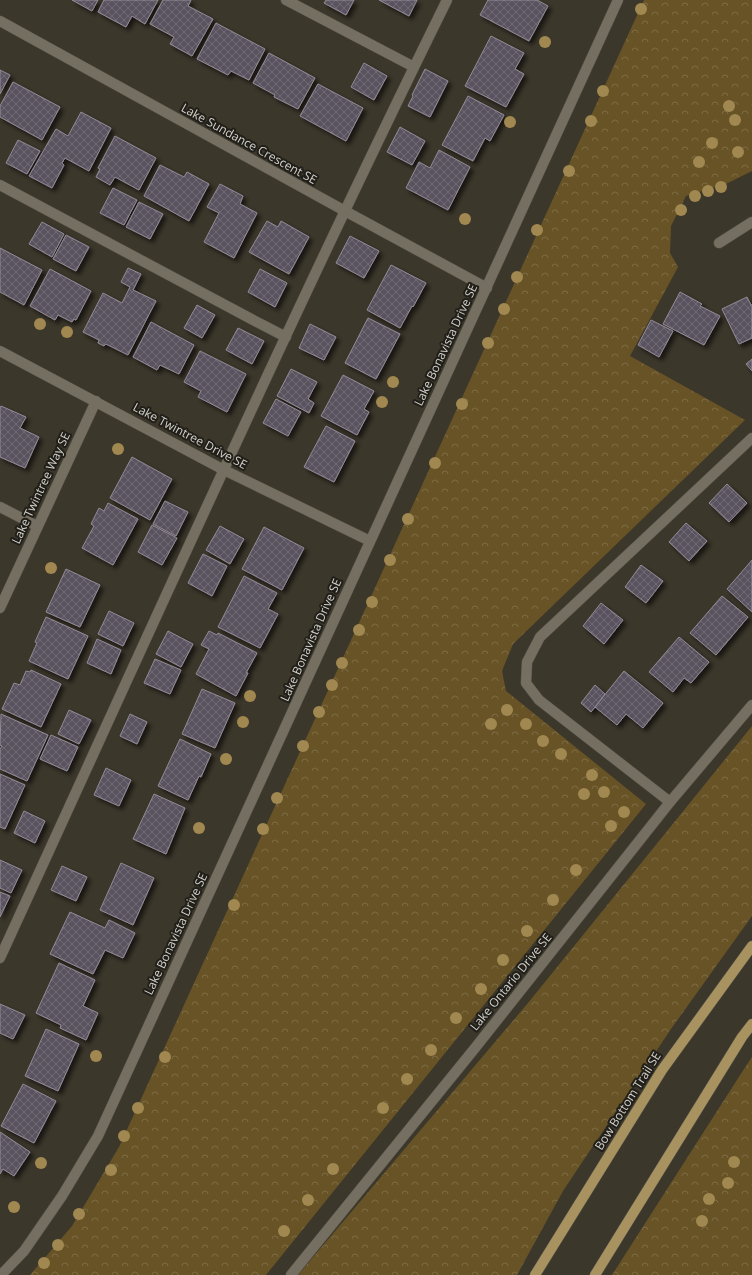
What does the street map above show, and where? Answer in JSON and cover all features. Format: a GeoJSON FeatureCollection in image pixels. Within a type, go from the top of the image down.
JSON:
{"type":"FeatureCollection","features":[{"type":"Feature","properties":{"kind":"main road","name":"Bow Bottom Trail SE"},"geometry":{"type":"LineString","coordinates":[[535,1275],[662,1070],[752,946]]}},
{"type":"Feature","properties":{"kind":"main road"},"geometry":{"type":"LineString","coordinates":[[595,1275],[742,1037],[752,1024]]}},
{"type":"Feature","properties":{"kind":"street"},"geometry":{"type":"LineString","coordinates":[[286,0],[414,67]]}},
{"type":"Feature","properties":{"kind":"street"},"geometry":{"type":"LineString","coordinates":[[0,958],[286,337],[447,0]]}},
{"type":"Feature","properties":{"kind":"street","name":"Lake Bonavista Drive SE"},"geometry":{"type":"LineString","coordinates":[[1,1275],[24,1250],[62,1196],[98,1136],[618,0]]}},
{"type":"Feature","properties":{"kind":"street","name":"Lake Sundance Crescent SE"},"geometry":{"type":"LineString","coordinates":[[0,21],[487,288]]}},
{"type":"Feature","properties":{"kind":"street"},"geometry":{"type":"LineString","coordinates":[[0,185],[286,337]]}},
{"type":"Feature","properties":{"kind":"street"},"geometry":{"type":"LineString","coordinates":[[719,243],[752,222]]}},
{"type":"Feature","properties":{"kind":"street","name":"Lake Twintree Drive SE"},"geometry":{"type":"LineString","coordinates":[[0,351],[224,470],[370,541]]}},
{"type":"Feature","properties":{"kind":"street","name":"Lake Twintree Way SE"},"geometry":{"type":"LineString","coordinates":[[0,608],[96,401]]}},
{"type":"Feature","properties":{"kind":"street"},"geometry":{"type":"LineString","coordinates":[[670,802],[539,700],[526,683],[527,662],[540,637],[752,438]]}},
{"type":"Feature","properties":{"kind":"street"},"geometry":{"type":"LineString","coordinates":[[0,508],[37,526]]}},
{"type":"Feature","properties":{"kind":"street","name":"Lake Ontario Drive SE"},"geometry":{"type":"LineString","coordinates":[[291,1275],[475,1048],[670,802],[752,705]]}},
{"type":"Feature","properties":{"kind":"green space"},"geometry":{"type":"Polygon","coordinates":[[[644,0],[752,0],[752,171],[728,183],[686,196],[671,226],[670,253],[678,267],[630,356],[745,420],[513,644],[502,671],[506,691],[646,804],[266,1275],[30,1275],[72,1226],[119,1147],[644,0]]]}},
{"type":"Feature","properties":{"kind":"green space"},"geometry":{"type":"Polygon","coordinates":[[[752,726],[752,916],[671,1029],[563,1191],[517,1275],[298,1275],[528,1003],[752,726]]]}},
{"type":"Feature","properties":{"kind":"green space"},"geometry":{"type":"Polygon","coordinates":[[[752,1057],[752,1275],[612,1275],[744,1069],[752,1057]]]}},
{"type":"Feature","properties":{"kind":"building"},"geometry":{"type":"Polygon","coordinates":[[[72,0],[98,0],[92,11],[72,0]]]}},
{"type":"Feature","properties":{"kind":"building"},"geometry":{"type":"Polygon","coordinates":[[[104,0],[158,0],[145,24],[132,16],[126,27],[98,12],[104,0]]]}},
{"type":"Feature","properties":{"kind":"building"},"geometry":{"type":"Polygon","coordinates":[[[163,0],[191,0],[188,6],[213,19],[192,56],[170,44],[174,37],[150,24],[163,0]]]}},
{"type":"Feature","properties":{"kind":"building"},"geometry":{"type":"Polygon","coordinates":[[[326,0],[354,0],[346,15],[324,3],[326,0]]]}},
{"type":"Feature","properties":{"kind":"building"},"geometry":{"type":"Polygon","coordinates":[[[379,0],[417,0],[409,16],[379,0]]]}},
{"type":"Feature","properties":{"kind":"building"},"geometry":{"type":"Polygon","coordinates":[[[488,0],[537,0],[548,6],[529,41],[480,15],[488,0]]]}},
{"type":"Feature","properties":{"kind":"building"},"geometry":{"type":"Polygon","coordinates":[[[216,23],[265,49],[249,80],[231,71],[228,75],[197,59],[216,23]]]}},
{"type":"Feature","properties":{"kind":"building"},"geometry":{"type":"Polygon","coordinates":[[[491,36],[524,53],[515,69],[524,74],[506,107],[465,86],[491,36]]]}},
{"type":"Feature","properties":{"kind":"building"},"geometry":{"type":"Polygon","coordinates":[[[269,53],[315,78],[298,109],[274,97],[275,95],[253,83],[269,53]]]}},
{"type":"Feature","properties":{"kind":"building"},"geometry":{"type":"Polygon","coordinates":[[[364,63],[387,76],[374,100],[351,87],[364,63]]]}},
{"type":"Feature","properties":{"kind":"building"},"geometry":{"type":"Polygon","coordinates":[[[425,69],[448,81],[430,117],[408,106],[425,69]]]}},
{"type":"Feature","properties":{"kind":"building"},"geometry":{"type":"Polygon","coordinates":[[[0,70],[10,75],[0,94],[0,70]]]}},
{"type":"Feature","properties":{"kind":"building"},"geometry":{"type":"Polygon","coordinates":[[[13,82],[60,107],[42,140],[0,117],[0,106],[13,82]]]}},
{"type":"Feature","properties":{"kind":"building"},"geometry":{"type":"Polygon","coordinates":[[[318,84],[363,108],[346,141],[300,116],[318,84]]]}},
{"type":"Feature","properties":{"kind":"building"},"geometry":{"type":"Polygon","coordinates":[[[468,96],[504,115],[490,141],[485,138],[473,161],[442,145],[468,96]]]}},
{"type":"Feature","properties":{"kind":"building"},"geometry":{"type":"Polygon","coordinates":[[[81,112],[111,128],[89,171],[65,158],[62,163],[64,165],[52,188],[29,176],[56,129],[68,136],[81,112]]]}},
{"type":"Feature","properties":{"kind":"building"},"geometry":{"type":"Polygon","coordinates":[[[400,127],[425,141],[412,165],[387,152],[400,127]]]}},
{"type":"Feature","properties":{"kind":"building"},"geometry":{"type":"Polygon","coordinates":[[[115,136],[156,158],[139,190],[115,177],[110,185],[96,177],[100,169],[98,168],[115,136]]]}},
{"type":"Feature","properties":{"kind":"building"},"geometry":{"type":"Polygon","coordinates":[[[18,140],[40,151],[27,174],[6,163],[18,140]]]}},
{"type":"Feature","properties":{"kind":"building"},"geometry":{"type":"Polygon","coordinates":[[[439,150],[470,167],[448,210],[406,188],[419,162],[430,168],[439,150]]]}},
{"type":"Feature","properties":{"kind":"building"},"geometry":{"type":"Polygon","coordinates":[[[160,165],[184,177],[187,172],[209,184],[189,221],[144,196],[160,165]]]}},
{"type":"Feature","properties":{"kind":"building"},"geometry":{"type":"Polygon","coordinates":[[[220,184],[243,196],[240,204],[257,213],[234,258],[204,242],[219,213],[207,207],[220,184]]]}},
{"type":"Feature","properties":{"kind":"building"},"geometry":{"type":"Polygon","coordinates":[[[113,188],[137,200],[124,225],[100,213],[113,188]]]}},
{"type":"Feature","properties":{"kind":"building"},"geometry":{"type":"Polygon","coordinates":[[[139,202],[163,214],[150,239],[126,227],[139,202]]]}},
{"type":"Feature","properties":{"kind":"building"},"geometry":{"type":"Polygon","coordinates":[[[267,221],[278,227],[281,221],[309,237],[289,274],[249,252],[267,221]]]}},
{"type":"Feature","properties":{"kind":"building"},"geometry":{"type":"Polygon","coordinates":[[[42,222],[64,234],[52,257],[29,244],[42,222]]]}},
{"type":"Feature","properties":{"kind":"building"},"geometry":{"type":"Polygon","coordinates":[[[66,235],[89,247],[76,271],[53,259],[66,235]]]}},
{"type":"Feature","properties":{"kind":"building"},"geometry":{"type":"Polygon","coordinates":[[[350,236],[379,251],[364,278],[336,263],[350,236]]]}},
{"type":"Feature","properties":{"kind":"building"},"geometry":{"type":"Polygon","coordinates":[[[0,248],[42,270],[24,305],[0,292],[0,248]]]}},
{"type":"Feature","properties":{"kind":"building"},"geometry":{"type":"Polygon","coordinates":[[[391,265],[426,283],[400,328],[367,310],[391,265]]]}},
{"type":"Feature","properties":{"kind":"building"},"geometry":{"type":"Polygon","coordinates":[[[128,268],[141,274],[133,290],[156,301],[128,355],[106,344],[104,346],[98,343],[99,340],[83,332],[103,293],[122,303],[130,287],[121,282],[128,268]]]}},
{"type":"Feature","properties":{"kind":"building"},"geometry":{"type":"Polygon","coordinates":[[[50,269],[91,291],[76,320],[74,319],[72,322],[58,315],[55,320],[30,306],[50,269]]]}},
{"type":"Feature","properties":{"kind":"building"},"geometry":{"type":"Polygon","coordinates":[[[260,269],[287,283],[275,307],[248,292],[260,269]]]}},
{"type":"Feature","properties":{"kind":"building"},"geometry":{"type":"Polygon","coordinates":[[[680,292],[702,304],[700,306],[720,316],[704,345],[663,324],[680,292]]]}},
{"type":"Feature","properties":{"kind":"building"},"geometry":{"type":"Polygon","coordinates":[[[747,297],[752,305],[752,338],[739,344],[722,309],[747,297]]]}},
{"type":"Feature","properties":{"kind":"building"},"geometry":{"type":"Polygon","coordinates":[[[197,305],[215,315],[202,338],[184,328],[197,305]]]}},
{"type":"Feature","properties":{"kind":"building"},"geometry":{"type":"Polygon","coordinates":[[[368,318],[400,334],[376,379],[345,363],[368,318]]]}},
{"type":"Feature","properties":{"kind":"building"},"geometry":{"type":"Polygon","coordinates":[[[651,320],[673,331],[659,357],[638,345],[651,320]]]}},
{"type":"Feature","properties":{"kind":"building"},"geometry":{"type":"Polygon","coordinates":[[[151,322],[194,345],[179,374],[160,365],[157,370],[133,357],[151,322]]]}},
{"type":"Feature","properties":{"kind":"building"},"geometry":{"type":"Polygon","coordinates":[[[310,324],[336,337],[324,360],[299,348],[310,324]]]}},
{"type":"Feature","properties":{"kind":"building"},"geometry":{"type":"Polygon","coordinates":[[[238,328],[264,341],[252,364],[226,350],[238,328]]]}},
{"type":"Feature","properties":{"kind":"building"},"geometry":{"type":"Polygon","coordinates":[[[200,351],[246,374],[227,412],[198,397],[201,391],[184,382],[200,351]]]}},
{"type":"Feature","properties":{"kind":"building"},"geometry":{"type":"Polygon","coordinates":[[[752,359],[752,371],[746,364],[752,359]]]}},
{"type":"Feature","properties":{"kind":"building"},"geometry":{"type":"Polygon","coordinates":[[[291,369],[317,382],[308,399],[314,403],[309,413],[277,396],[291,369]]]}},
{"type":"Feature","properties":{"kind":"building"},"geometry":{"type":"Polygon","coordinates":[[[343,375],[374,391],[364,409],[369,412],[357,435],[321,416],[343,375]]]}},
{"type":"Feature","properties":{"kind":"building"},"geometry":{"type":"Polygon","coordinates":[[[276,399],[301,412],[288,436],[263,423],[276,399]]]}},
{"type":"Feature","properties":{"kind":"building"},"geometry":{"type":"Polygon","coordinates":[[[1,406],[26,417],[20,428],[39,437],[25,468],[0,457],[1,406]]]}},
{"type":"Feature","properties":{"kind":"building"},"geometry":{"type":"Polygon","coordinates":[[[326,426],[355,441],[334,482],[304,467],[326,426]]]}},
{"type":"Feature","properties":{"kind":"building"},"geometry":{"type":"Polygon","coordinates":[[[132,457],[172,479],[150,520],[110,498],[132,457]]]}},
{"type":"Feature","properties":{"kind":"building"},"geometry":{"type":"Polygon","coordinates":[[[727,484],[747,503],[729,522],[709,503],[727,484]]]}},
{"type":"Feature","properties":{"kind":"building"},"geometry":{"type":"Polygon","coordinates":[[[165,501],[188,512],[176,536],[153,524],[165,501]]]}},
{"type":"Feature","properties":{"kind":"building"},"geometry":{"type":"Polygon","coordinates":[[[108,503],[138,519],[113,565],[82,548],[94,526],[91,524],[99,508],[104,511],[108,503]]]}},
{"type":"Feature","properties":{"kind":"building"},"geometry":{"type":"Polygon","coordinates":[[[686,523],[707,541],[689,561],[669,542],[686,523]]]}},
{"type":"Feature","properties":{"kind":"building"},"geometry":{"type":"Polygon","coordinates":[[[152,525],[177,538],[162,565],[138,552],[152,525]]]}},
{"type":"Feature","properties":{"kind":"building"},"geometry":{"type":"Polygon","coordinates":[[[220,526],[244,539],[230,564],[206,550],[220,526]]]}},
{"type":"Feature","properties":{"kind":"building"},"geometry":{"type":"Polygon","coordinates":[[[264,527],[304,548],[282,590],[242,569],[264,527]]]}},
{"type":"Feature","properties":{"kind":"building"},"geometry":{"type":"Polygon","coordinates":[[[203,554],[227,566],[212,596],[188,583],[203,554]]]}},
{"type":"Feature","properties":{"kind":"building"},"geometry":{"type":"Polygon","coordinates":[[[752,560],[752,612],[727,589],[752,560]]]}},
{"type":"Feature","properties":{"kind":"building"},"geometry":{"type":"Polygon","coordinates":[[[641,565],[663,581],[646,603],[625,587],[641,565]]]}},
{"type":"Feature","properties":{"kind":"building"},"geometry":{"type":"Polygon","coordinates":[[[66,569],[100,585],[80,627],[46,612],[66,569]]]}},
{"type":"Feature","properties":{"kind":"building"},"geometry":{"type":"Polygon","coordinates":[[[244,576],[277,593],[268,609],[278,614],[260,648],[218,627],[244,576]]]}},
{"type":"Feature","properties":{"kind":"building"},"geometry":{"type":"Polygon","coordinates":[[[722,596],[748,617],[716,655],[690,633],[722,596]]]}},
{"type":"Feature","properties":{"kind":"building"},"geometry":{"type":"Polygon","coordinates":[[[601,603],[623,620],[604,644],[583,626],[601,603]]]}},
{"type":"Feature","properties":{"kind":"building"},"geometry":{"type":"Polygon","coordinates":[[[109,611],[134,623],[123,646],[98,634],[109,611]]]}},
{"type":"Feature","properties":{"kind":"building"},"geometry":{"type":"Polygon","coordinates":[[[46,617],[88,636],[68,679],[29,661],[37,643],[35,642],[46,617]]]}},
{"type":"Feature","properties":{"kind":"building"},"geometry":{"type":"Polygon","coordinates":[[[168,631],[193,644],[181,667],[156,654],[168,631]]]}},
{"type":"Feature","properties":{"kind":"building"},"geometry":{"type":"Polygon","coordinates":[[[209,631],[217,635],[218,633],[257,653],[236,696],[196,674],[209,649],[201,645],[209,631]]]}},
{"type":"Feature","properties":{"kind":"building"},"geometry":{"type":"Polygon","coordinates":[[[679,637],[709,662],[691,683],[684,678],[673,692],[649,672],[679,637]]]}},
{"type":"Feature","properties":{"kind":"building"},"geometry":{"type":"Polygon","coordinates":[[[97,639],[121,650],[111,674],[87,663],[97,639]]]}},
{"type":"Feature","properties":{"kind":"building"},"geometry":{"type":"Polygon","coordinates":[[[155,659],[181,670],[170,694],[144,683],[155,659]]]}},
{"type":"Feature","properties":{"kind":"building"},"geometry":{"type":"Polygon","coordinates":[[[31,670],[61,684],[41,727],[2,709],[14,683],[20,685],[26,671],[30,672],[31,670]]]}},
{"type":"Feature","properties":{"kind":"building"},"geometry":{"type":"Polygon","coordinates":[[[624,671],[663,703],[643,728],[626,714],[617,725],[595,707],[624,671]]]}},
{"type":"Feature","properties":{"kind":"building"},"geometry":{"type":"Polygon","coordinates":[[[595,685],[605,694],[591,712],[581,703],[595,685]]]}},
{"type":"Feature","properties":{"kind":"building"},"geometry":{"type":"Polygon","coordinates":[[[202,689],[235,703],[215,748],[182,734],[202,689]]]}},
{"type":"Feature","properties":{"kind":"building"},"geometry":{"type":"Polygon","coordinates":[[[69,710],[91,720],[79,744],[58,734],[69,710]]]}},
{"type":"Feature","properties":{"kind":"building"},"geometry":{"type":"Polygon","coordinates":[[[1,714],[48,735],[27,781],[0,769],[0,749],[2,746],[0,745],[1,714]]]}},
{"type":"Feature","properties":{"kind":"building"},"geometry":{"type":"Polygon","coordinates":[[[130,714],[147,722],[137,744],[120,736],[130,714]]]}},
{"type":"Feature","properties":{"kind":"building"},"geometry":{"type":"Polygon","coordinates":[[[51,735],[78,747],[67,771],[40,759],[51,735]]]}},
{"type":"Feature","properties":{"kind":"building"},"geometry":{"type":"Polygon","coordinates":[[[180,739],[211,754],[201,777],[199,776],[188,800],[158,786],[180,739]]]}},
{"type":"Feature","properties":{"kind":"building"},"geometry":{"type":"Polygon","coordinates":[[[106,768],[131,780],[119,806],[94,795],[106,768]]]}},
{"type":"Feature","properties":{"kind":"building"},"geometry":{"type":"Polygon","coordinates":[[[0,774],[25,785],[5,829],[0,827],[0,774]]]}},
{"type":"Feature","properties":{"kind":"building"},"geometry":{"type":"Polygon","coordinates":[[[154,794],[185,808],[166,854],[133,839],[154,794]]]}},
{"type":"Feature","properties":{"kind":"building"},"geometry":{"type":"Polygon","coordinates":[[[24,811],[45,821],[35,843],[14,833],[24,811]]]}},
{"type":"Feature","properties":{"kind":"building"},"geometry":{"type":"Polygon","coordinates":[[[0,860],[22,870],[11,893],[0,888],[0,860]]]}},
{"type":"Feature","properties":{"kind":"building"},"geometry":{"type":"Polygon","coordinates":[[[121,863],[154,878],[133,925],[100,910],[121,863]]]}},
{"type":"Feature","properties":{"kind":"building"},"geometry":{"type":"Polygon","coordinates":[[[62,866],[87,877],[76,901],[51,890],[62,866]]]}},
{"type":"Feature","properties":{"kind":"building"},"geometry":{"type":"Polygon","coordinates":[[[0,892],[10,896],[0,917],[0,892]]]}},
{"type":"Feature","properties":{"kind":"building"},"geometry":{"type":"Polygon","coordinates":[[[70,912],[105,928],[109,920],[135,933],[123,958],[105,950],[93,974],[50,954],[70,912]]]}},
{"type":"Feature","properties":{"kind":"building"},"geometry":{"type":"Polygon","coordinates":[[[59,963],[95,980],[83,1006],[98,1013],[86,1040],[60,1028],[61,1025],[36,1013],[59,963]]]}},
{"type":"Feature","properties":{"kind":"building"},"geometry":{"type":"Polygon","coordinates":[[[0,1004],[25,1015],[13,1039],[0,1033],[0,1004]]]}},
{"type":"Feature","properties":{"kind":"building"},"geometry":{"type":"Polygon","coordinates":[[[46,1029],[79,1044],[58,1091],[25,1076],[46,1029]]]}},
{"type":"Feature","properties":{"kind":"building"},"geometry":{"type":"Polygon","coordinates":[[[23,1084],[56,1101],[34,1143],[1,1126],[23,1084]]]}},
{"type":"Feature","properties":{"kind":"building"},"geometry":{"type":"Polygon","coordinates":[[[0,1132],[30,1152],[14,1176],[3,1169],[0,1174],[0,1132]]]}}]}
